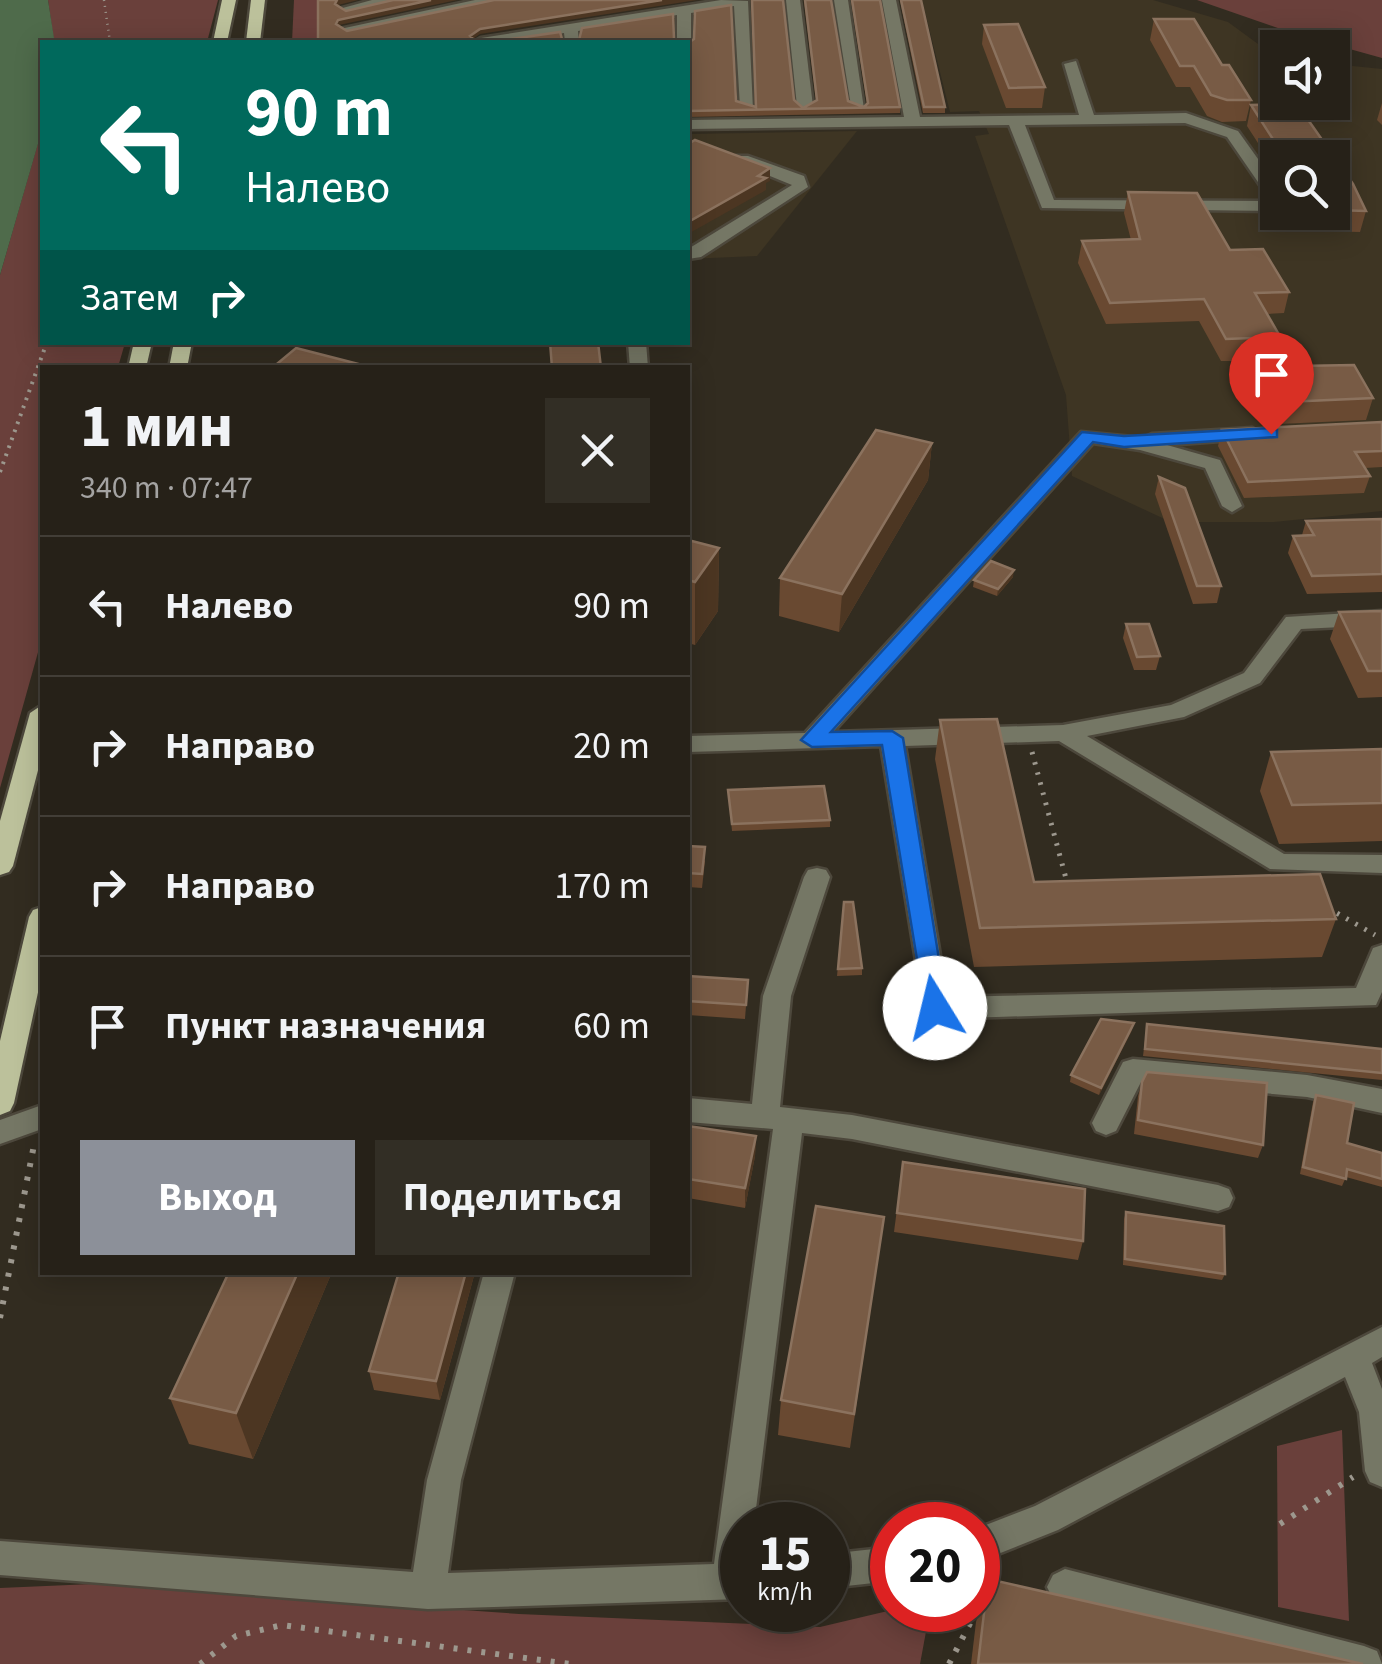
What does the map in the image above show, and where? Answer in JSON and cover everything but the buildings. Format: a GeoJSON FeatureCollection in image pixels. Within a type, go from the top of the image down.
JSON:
{"type":"FeatureCollection","features":[{"type":"Feature","properties":{"kind":"main road"},"geometry":{"type":"LineString","coordinates":[[220,40],[229,0]]}},
{"type":"Feature","properties":{"kind":"main road"},"geometry":{"type":"LineString","coordinates":[[252,40],[258,0]]}},
{"type":"Feature","properties":{"kind":"main road"},"geometry":{"type":"LineString","coordinates":[[0,866],[40,720]]}},
{"type":"Feature","properties":{"kind":"main road"},"geometry":{"type":"LineString","coordinates":[[0,1103],[40,926]]}},
{"type":"Feature","properties":{"kind":"lane"},"geometry":{"type":"LineString","coordinates":[[394,0],[346,5],[348,36],[496,0]]}},
{"type":"Feature","properties":{"kind":"lane"},"geometry":{"type":"LineString","coordinates":[[522,39],[571,35],[740,0],[748,107]]}},
{"type":"Feature","properties":{"kind":"lane"},"geometry":{"type":"LineString","coordinates":[[793,0],[805,106]]}},
{"type":"Feature","properties":{"kind":"lane"},"geometry":{"type":"LineString","coordinates":[[841,0],[859,106]]}},
{"type":"Feature","properties":{"kind":"lane"},"geometry":{"type":"LineString","coordinates":[[890,0],[912,114]]}},
{"type":"Feature","properties":{"kind":"lane"},"geometry":{"type":"LineString","coordinates":[[684,10],[684,40]]}},
{"type":"Feature","properties":{"kind":"lane"},"geometry":{"type":"LineString","coordinates":[[1071,64],[1088,119]]}},
{"type":"Feature","properties":{"kind":"lane"},"geometry":{"type":"LineString","coordinates":[[690,108],[859,106],[912,114],[1015,120],[1186,118],[1233,134],[1260,175]]}},
{"type":"Feature","properties":{"kind":"lane"},"geometry":{"type":"LineString","coordinates":[[690,136],[912,114]]}},
{"type":"Feature","properties":{"kind":"lane"},"geometry":{"type":"LineString","coordinates":[[1015,120],[1048,205],[1260,203]]}},
{"type":"Feature","properties":{"kind":"lane"},"geometry":{"type":"LineString","coordinates":[[690,254],[800,186],[798,179],[728,154]]}},
{"type":"Feature","properties":{"kind":"lane"},"geometry":{"type":"LineString","coordinates":[[1124,442],[1271,434]]}},
{"type":"Feature","properties":{"kind":"lane"},"geometry":{"type":"LineString","coordinates":[[812,740],[1088,436],[1213,464],[1232,506]]}},
{"type":"Feature","properties":{"kind":"lane"},"geometry":{"type":"LineString","coordinates":[[690,744],[1064,733],[1176,712],[1252,678],[1294,622],[1382,618]]}},
{"type":"Feature","properties":{"kind":"lane"},"geometry":{"type":"LineString","coordinates":[[1064,733],[1279,863],[1382,864]]}},
{"type":"Feature","properties":{"kind":"lane"},"geometry":{"type":"LineString","coordinates":[[892,738],[935,1008],[1366,998],[1382,954]]}},
{"type":"Feature","properties":{"kind":"lane"},"geometry":{"type":"LineString","coordinates":[[743,1502],[777,1118],[777,996],[818,877]]}},
{"type":"Feature","properties":{"kind":"lane"},"geometry":{"type":"LineString","coordinates":[[1106,1123],[1134,1070],[1307,1086],[1382,1101]]}},
{"type":"Feature","properties":{"kind":"lane"},"geometry":{"type":"LineString","coordinates":[[690,1110],[852,1127],[1218,1198]]}},
{"type":"Feature","properties":{"kind":"lane"},"geometry":{"type":"LineString","coordinates":[[0,1132],[40,1118]]}},
{"type":"Feature","properties":{"kind":"lane"},"geometry":{"type":"LineString","coordinates":[[428,1591],[444,1480],[499,1275]]}},
{"type":"Feature","properties":{"kind":"lane"},"geometry":{"type":"LineString","coordinates":[[1000,1536],[1046,1518],[1368,1349],[1381,1465]]}},
{"type":"Feature","properties":{"kind":"lane"},"geometry":{"type":"LineString","coordinates":[[0,1558],[428,1591],[720,1582]]}},
{"type":"Feature","properties":{"kind":"lane"},"geometry":{"type":"LineString","coordinates":[[1065,1587],[1364,1664]]}},
{"type":"Feature","properties":{"kind":"path"},"geometry":{"type":"LineString","coordinates":[[104,0],[110,40]]}},
{"type":"Feature","properties":{"kind":"path"},"geometry":{"type":"LineString","coordinates":[[0,472],[46,345]]}},
{"type":"Feature","properties":{"kind":"path"},"geometry":{"type":"LineString","coordinates":[[1027,734],[1068,886],[1087,886]]}},
{"type":"Feature","properties":{"kind":"path"},"geometry":{"type":"LineString","coordinates":[[1321,904],[1382,939]]}},
{"type":"Feature","properties":{"kind":"path"},"geometry":{"type":"LineString","coordinates":[[0,1318],[40,1118]]}},
{"type":"Feature","properties":{"kind":"path"},"geometry":{"type":"LineString","coordinates":[[1280,1524],[1381,1465]]}},
{"type":"Feature","properties":{"kind":"path"},"geometry":{"type":"LineString","coordinates":[[200,1664],[236,1636],[282,1625],[570,1664]]}},
{"type":"Feature","properties":{"kind":"path"},"geometry":{"type":"LineString","coordinates":[[949,1664],[966,1632]]}},
{"type":"Feature","properties":{"kind":"shaded area"},"geometry":{"type":"Polygon","coordinates":[[[0,0],[48,0],[54,40],[40,40],[40,137],[0,275],[0,0]]]}},
{"type":"Feature","properties":{"kind":"shaded area"},"geometry":{"type":"Polygon","coordinates":[[[48,0],[218,0],[208,40],[54,40],[48,0]]]}},
{"type":"Feature","properties":{"kind":"shaded area"},"geometry":{"type":"Polygon","coordinates":[[[294,0],[319,0],[318,40],[292,40],[294,0]]]}},
{"type":"Feature","properties":{"kind":"shaded area"},"geometry":{"type":"Polygon","coordinates":[[[922,0],[1153,0],[1228,22],[1260,46],[1260,120],[1350,120],[1350,66],[1382,69],[1382,511],[1274,522],[1171,522],[1072,476],[1066,395],[975,136],[989,134],[979,111],[950,112],[922,0]]]}},
{"type":"Feature","properties":{"kind":"shaded area"},"geometry":{"type":"Polygon","coordinates":[[[1197,0],[1382,0],[1382,58],[1350,49],[1350,30],[1283,30],[1197,0]]]}},
{"type":"Feature","properties":{"kind":"shaded area"},"geometry":{"type":"Polygon","coordinates":[[[857,131],[757,256],[690,259],[690,134],[857,131]]]}},
{"type":"Feature","properties":{"kind":"shaded area"},"geometry":{"type":"Polygon","coordinates":[[[40,136],[40,345],[124,345],[119,365],[40,365],[40,645],[0,788],[0,275],[40,136]]]}},
{"type":"Feature","properties":{"kind":"shaded area"},"geometry":{"type":"Polygon","coordinates":[[[1342,1430],[1349,1621],[1278,1607],[1277,1446],[1342,1430]]]}},
{"type":"Feature","properties":{"kind":"shaded area"},"geometry":{"type":"Polygon","coordinates":[[[92,1584],[519,1614],[720,1623],[720,1632],[850,1632],[850,1620],[870,1615],[870,1632],[926,1632],[920,1664],[0,1664],[0,1588],[92,1584]]]}},
{"type":"Feature","properties":{"kind":"route"},"geometry":{"type":"LineString","coordinates":[[935,1008],[892,738],[812,740],[1088,436],[1124,442],[1271,434]]}}]}
